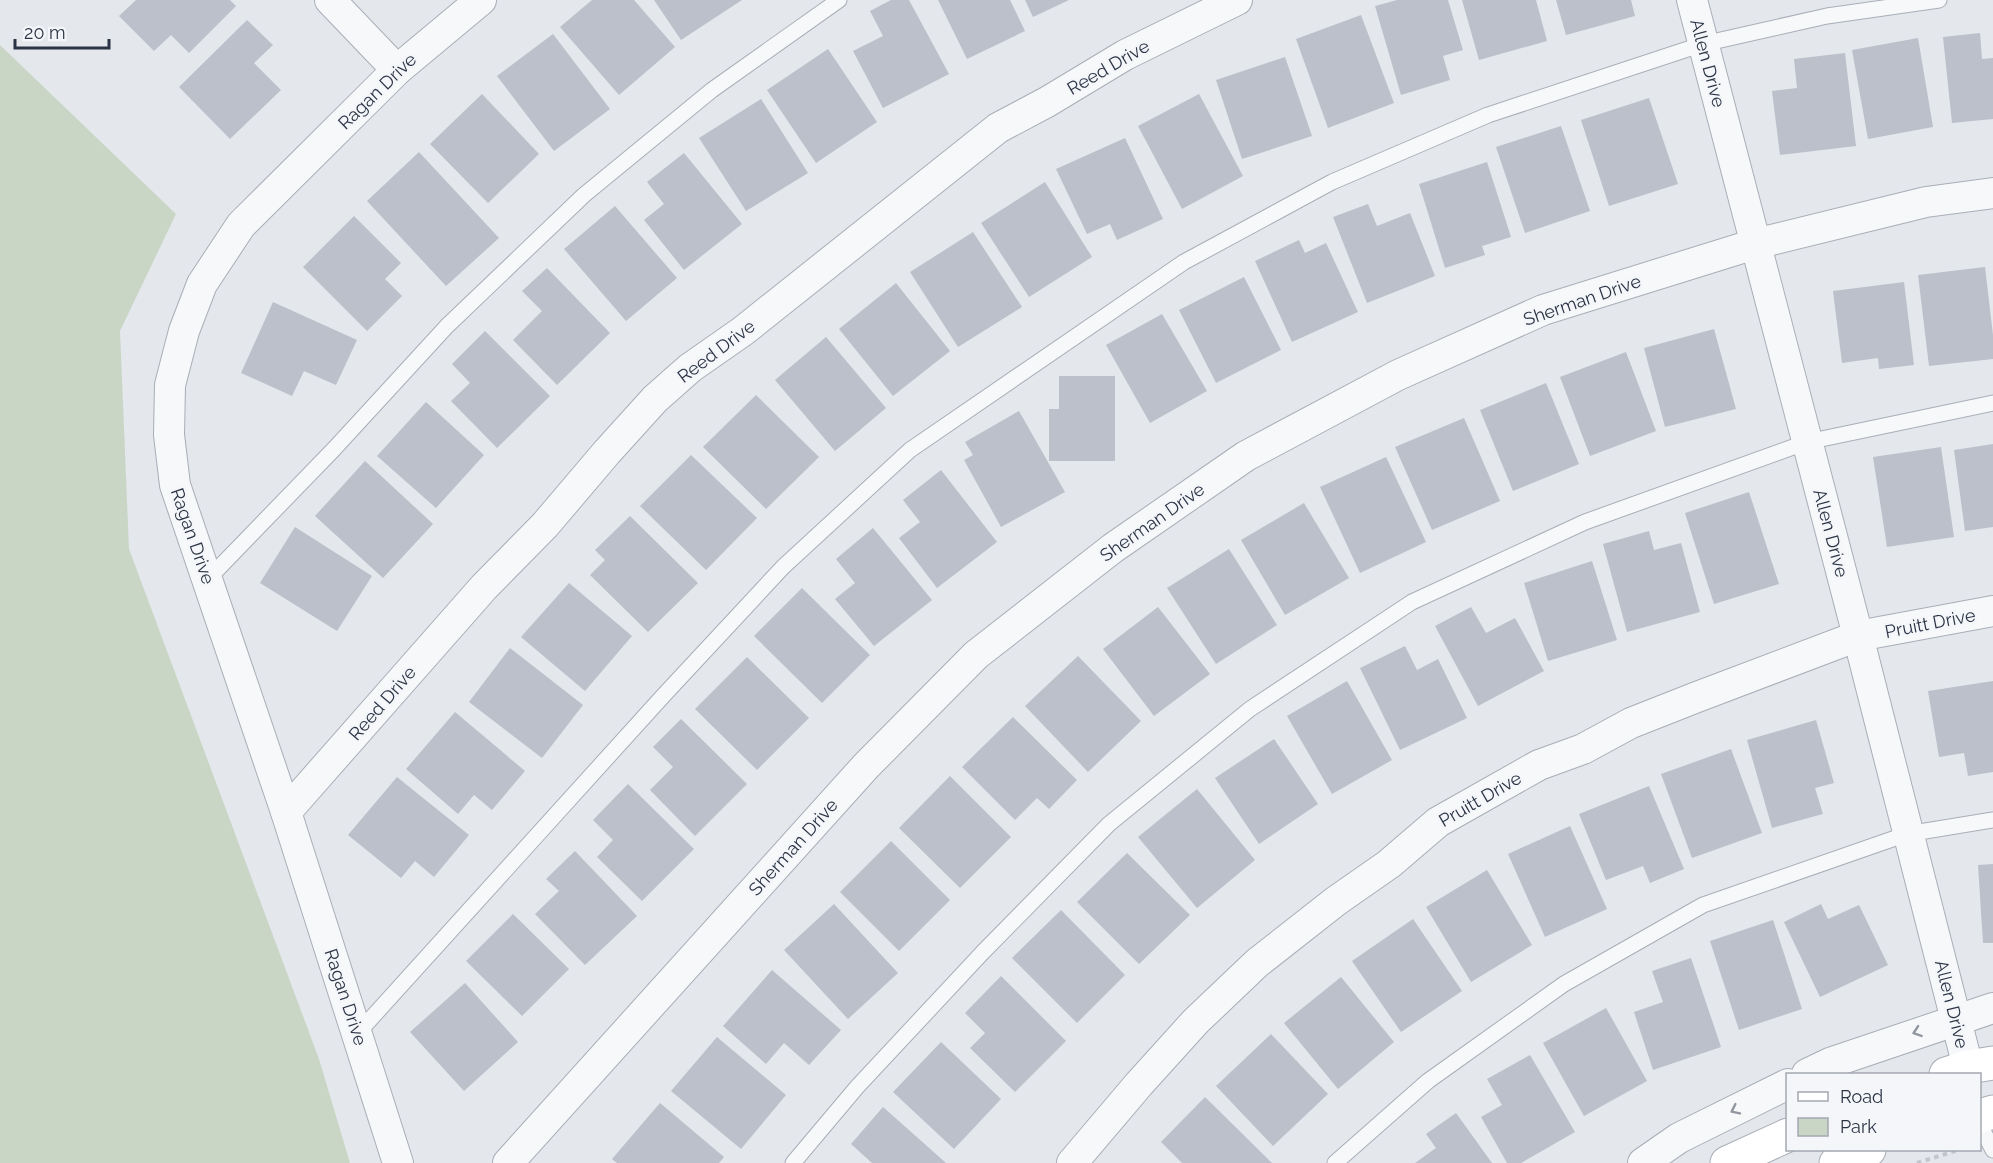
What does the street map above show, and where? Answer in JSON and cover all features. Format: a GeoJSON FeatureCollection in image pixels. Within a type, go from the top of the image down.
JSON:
{"type":"FeatureCollection","features":[{"type":"Feature","properties":{"kind":"main road"},"geometry":{"type":"LineString","coordinates":[[1727,1163],[1786,1136]]}},
{"type":"Feature","properties":{"kind":"main road"},"geometry":{"type":"LineString","coordinates":[[1836,1163],[1864,1151]]}},
{"type":"Feature","properties":{"kind":"street"},"geometry":{"type":"LineString","coordinates":[[330,0],[397,70]]}},
{"type":"Feature","properties":{"kind":"street","name":"Ragan Drive"},"geometry":{"type":"LineString","coordinates":[[398,1163],[286,812],[175,485],[169,435],[170,385],[184,331],[202,284],[241,225],[397,70],[481,0]]}},
{"type":"Feature","properties":{"kind":"street","name":"Reed Drive"},"geometry":{"type":"LineString","coordinates":[[286,812],[484,587],[545,525],[655,399],[690,368],[743,331],[998,128],[1047,102],[1125,55],[1237,0]]}},
{"type":"Feature","properties":{"kind":"street","name":"Allen Drive"},"geometry":{"type":"LineString","coordinates":[[1692,0],[1969,1070]]}},
{"type":"Feature","properties":{"kind":"street","name":"Sherman Drive"},"geometry":{"type":"LineString","coordinates":[[508,1163],[892,740],[976,655],[1113,548],[1246,456],[1398,375],[1544,310],[1755,244],[1926,202],[1993,193]]}},
{"type":"Feature","properties":{"kind":"street","name":"Pruitt Drive"},"geometry":{"type":"LineString","coordinates":[[1072,1163],[1196,1021],[1257,963],[1336,901],[1389,864],[1437,822],[1539,765],[1582,749],[1631,723],[1858,636],[1993,611]]}},
{"type":"Feature","properties":{"kind":"street"},"geometry":{"type":"LineString","coordinates":[[1808,1073],[1830,1063],[1993,1008]]}},
{"type":"Feature","properties":{"kind":"street"},"geometry":{"type":"LineString","coordinates":[[1643,1163],[1679,1138],[1786,1085]]}},
{"type":"Feature","properties":{"kind":"lane"},"geometry":{"type":"LineString","coordinates":[[208,579],[334,449],[447,326],[584,195],[712,90],[838,0]]}},
{"type":"Feature","properties":{"kind":"lane"},"geometry":{"type":"LineString","coordinates":[[357,1034],[775,576],[910,450],[1184,262],[1332,183],[1488,115],[1703,44],[1827,16],[1939,0]]}},
{"type":"Feature","properties":{"kind":"lane"},"geometry":{"type":"LineString","coordinates":[[793,1163],[857,1087],[982,952],[1109,824],[1250,709],[1412,602],[1585,522],[1807,442],[1993,403]]}},
{"type":"Feature","properties":{"kind":"lane"},"geometry":{"type":"LineString","coordinates":[[1335,1163],[1428,1081],[1564,984],[1703,905],[1907,834],[1993,820]]}},
{"type":"Feature","properties":{"kind":"lane"},"geometry":{"type":"LineString","coordinates":[[1981,1127],[1993,1150]]}},
{"type":"Feature","properties":{"kind":"path"},"geometry":{"type":"LineString","coordinates":[[1917,1163],[1952,1151]]}},
{"type":"Feature","properties":{"kind":"green space"},"geometry":{"type":"Polygon","coordinates":[[[0,45],[176,214],[120,331],[129,549],[319,1059],[350,1163],[0,1163],[0,45]]]}},
{"type":"Feature","properties":{"kind":"building"},"geometry":{"type":"Polygon","coordinates":[[[136,0],[230,0],[236,6],[189,53],[171,35],[154,51],[119,16],[136,0]]]}},
{"type":"Feature","properties":{"kind":"building"},"geometry":{"type":"Polygon","coordinates":[[[592,0],[634,0],[675,47],[619,95],[560,27],[592,0]]]}},
{"type":"Feature","properties":{"kind":"building"},"geometry":{"type":"Polygon","coordinates":[[[654,0],[742,0],[681,40],[654,0]]]}},
{"type":"Feature","properties":{"kind":"building"},"geometry":{"type":"Polygon","coordinates":[[[891,0],[909,0],[949,74],[883,108],[853,51],[883,36],[870,11],[891,0]]]}},
{"type":"Feature","properties":{"kind":"building"},"geometry":{"type":"Polygon","coordinates":[[[938,0],[1010,0],[1025,31],[967,59],[938,0]]]}},
{"type":"Feature","properties":{"kind":"building"},"geometry":{"type":"Polygon","coordinates":[[[1025,0],[1069,0],[1033,17],[1025,0]]]}},
{"type":"Feature","properties":{"kind":"building"},"geometry":{"type":"Polygon","coordinates":[[[1397,0],[1448,0],[1463,50],[1443,56],[1450,80],[1401,95],[1375,6],[1397,0]]]}},
{"type":"Feature","properties":{"kind":"building"},"geometry":{"type":"Polygon","coordinates":[[[1462,0],[1536,0],[1547,41],[1479,60],[1462,0]]]}},
{"type":"Feature","properties":{"kind":"building"},"geometry":{"type":"Polygon","coordinates":[[[1556,0],[1631,0],[1635,16],[1566,35],[1556,0]]]}},
{"type":"Feature","properties":{"kind":"building"},"geometry":{"type":"Polygon","coordinates":[[[1361,15],[1394,103],[1328,128],[1296,39],[1361,15]]]}},
{"type":"Feature","properties":{"kind":"building"},"geometry":{"type":"Polygon","coordinates":[[[247,20],[273,45],[254,63],[281,90],[230,139],[179,87],[247,20]]]}},
{"type":"Feature","properties":{"kind":"building"},"geometry":{"type":"Polygon","coordinates":[[[1980,33],[1982,59],[1993,58],[1993,119],[1952,123],[1943,37],[1980,33]]]}},
{"type":"Feature","properties":{"kind":"building"},"geometry":{"type":"Polygon","coordinates":[[[553,34],[610,109],[554,151],[497,76],[553,34]]]}},
{"type":"Feature","properties":{"kind":"building"},"geometry":{"type":"Polygon","coordinates":[[[1918,38],[1933,127],[1868,139],[1852,50],[1918,38]]]}},
{"type":"Feature","properties":{"kind":"building"},"geometry":{"type":"Polygon","coordinates":[[[828,49],[877,122],[816,163],[767,90],[828,49]]]}},
{"type":"Feature","properties":{"kind":"building"},"geometry":{"type":"Polygon","coordinates":[[[1845,53],[1856,146],[1780,155],[1772,91],[1797,88],[1794,59],[1845,53]]]}},
{"type":"Feature","properties":{"kind":"building"},"geometry":{"type":"Polygon","coordinates":[[[1285,57],[1312,136],[1242,159],[1216,80],[1285,57]]]}},
{"type":"Feature","properties":{"kind":"building"},"geometry":{"type":"Polygon","coordinates":[[[482,94],[539,154],[488,203],[430,144],[482,94]]]}},
{"type":"Feature","properties":{"kind":"building"},"geometry":{"type":"Polygon","coordinates":[[[1199,94],[1243,176],[1182,209],[1138,126],[1199,94]]]}},
{"type":"Feature","properties":{"kind":"building"},"geometry":{"type":"Polygon","coordinates":[[[1649,98],[1678,184],[1609,206],[1581,120],[1649,98]]]}},
{"type":"Feature","properties":{"kind":"building"},"geometry":{"type":"Polygon","coordinates":[[[761,99],[808,173],[746,211],[699,138],[761,99]]]}},
{"type":"Feature","properties":{"kind":"building"},"geometry":{"type":"Polygon","coordinates":[[[1561,126],[1590,211],[1525,233],[1496,147],[1561,126]]]}},
{"type":"Feature","properties":{"kind":"building"},"geometry":{"type":"Polygon","coordinates":[[[1125,138],[1163,219],[1117,240],[1110,224],[1087,234],[1056,169],[1125,138]]]}},
{"type":"Feature","properties":{"kind":"building"},"geometry":{"type":"Polygon","coordinates":[[[419,152],[499,238],[446,286],[367,201],[419,152]]]}},
{"type":"Feature","properties":{"kind":"building"},"geometry":{"type":"Polygon","coordinates":[[[684,153],[742,224],[684,270],[644,220],[664,204],[647,182],[684,153]]]}},
{"type":"Feature","properties":{"kind":"building"},"geometry":{"type":"Polygon","coordinates":[[[1487,162],[1511,237],[1482,246],[1485,255],[1445,268],[1419,184],[1487,162]]]}},
{"type":"Feature","properties":{"kind":"building"},"geometry":{"type":"Polygon","coordinates":[[[1045,182],[1092,257],[1029,297],[981,223],[1045,182]]]}},
{"type":"Feature","properties":{"kind":"building"},"geometry":{"type":"Polygon","coordinates":[[[1368,204],[1377,226],[1410,213],[1435,276],[1367,303],[1333,217],[1368,204]]]}},
{"type":"Feature","properties":{"kind":"building"},"geometry":{"type":"Polygon","coordinates":[[[615,206],[677,278],[626,321],[564,249],[615,206]]]}},
{"type":"Feature","properties":{"kind":"building"},"geometry":{"type":"Polygon","coordinates":[[[354,216],[401,263],[385,279],[402,296],[367,331],[303,267],[354,216]]]}},
{"type":"Feature","properties":{"kind":"building"},"geometry":{"type":"Polygon","coordinates":[[[973,232],[1022,307],[958,347],[910,272],[973,232]]]}},
{"type":"Feature","properties":{"kind":"building"},"geometry":{"type":"Polygon","coordinates":[[[1299,240],[1305,253],[1326,243],[1358,312],[1292,342],[1255,261],[1299,240]]]}},
{"type":"Feature","properties":{"kind":"building"},"geometry":{"type":"Polygon","coordinates":[[[1985,267],[1993,335],[1993,359],[1929,366],[1918,275],[1985,267]]]}},
{"type":"Feature","properties":{"kind":"building"},"geometry":{"type":"Polygon","coordinates":[[[547,268],[610,333],[557,385],[513,340],[542,311],[522,291],[547,268]]]}},
{"type":"Feature","properties":{"kind":"building"},"geometry":{"type":"Polygon","coordinates":[[[1244,277],[1281,350],[1216,383],[1179,310],[1244,277]]]}},
{"type":"Feature","properties":{"kind":"building"},"geometry":{"type":"Polygon","coordinates":[[[1904,282],[1914,365],[1879,369],[1878,358],[1842,363],[1833,291],[1904,282]]]}},
{"type":"Feature","properties":{"kind":"building"},"geometry":{"type":"Polygon","coordinates":[[[896,283],[950,351],[893,396],[839,329],[896,283]]]}},
{"type":"Feature","properties":{"kind":"building"},"geometry":{"type":"Polygon","coordinates":[[[273,302],[357,340],[336,385],[304,371],[292,396],[241,373],[273,302]]]}},
{"type":"Feature","properties":{"kind":"building"},"geometry":{"type":"Polygon","coordinates":[[[1162,314],[1207,391],[1150,423],[1106,345],[1162,314]]]}},
{"type":"Feature","properties":{"kind":"building"},"geometry":{"type":"Polygon","coordinates":[[[1714,329],[1736,409],[1665,427],[1644,348],[1714,329]]]}},
{"type":"Feature","properties":{"kind":"building"},"geometry":{"type":"Polygon","coordinates":[[[485,331],[550,396],[497,448],[451,401],[470,383],[452,364],[485,331]]]}},
{"type":"Feature","properties":{"kind":"building"},"geometry":{"type":"Polygon","coordinates":[[[826,337],[886,408],[835,451],[775,380],[826,337]]]}},
{"type":"Feature","properties":{"kind":"building"},"geometry":{"type":"Polygon","coordinates":[[[1626,352],[1656,431],[1590,456],[1560,377],[1626,352]]]}},
{"type":"Feature","properties":{"kind":"building"},"geometry":{"type":"Polygon","coordinates":[[[1059,376],[1115,376],[1115,461],[1049,461],[1049,409],[1059,409],[1059,376]]]}},
{"type":"Feature","properties":{"kind":"building"},"geometry":{"type":"Polygon","coordinates":[[[1546,383],[1579,464],[1513,491],[1480,410],[1546,383]]]}},
{"type":"Feature","properties":{"kind":"building"},"geometry":{"type":"Polygon","coordinates":[[[756,395],[819,457],[766,509],[703,447],[756,395]]]}},
{"type":"Feature","properties":{"kind":"building"},"geometry":{"type":"Polygon","coordinates":[[[426,402],[484,455],[436,508],[377,456],[426,402]]]}},
{"type":"Feature","properties":{"kind":"building"},"geometry":{"type":"Polygon","coordinates":[[[1019,411],[1065,492],[1001,527],[964,460],[973,455],[965,442],[1019,411]]]}},
{"type":"Feature","properties":{"kind":"building"},"geometry":{"type":"Polygon","coordinates":[[[1464,418],[1500,501],[1432,530],[1395,447],[1464,418]]]}},
{"type":"Feature","properties":{"kind":"building"},"geometry":{"type":"Polygon","coordinates":[[[1993,444],[1993,527],[1965,531],[1954,450],[1993,444]]]}},
{"type":"Feature","properties":{"kind":"building"},"geometry":{"type":"Polygon","coordinates":[[[1941,447],[1954,537],[1887,547],[1873,457],[1941,447]]]}},
{"type":"Feature","properties":{"kind":"building"},"geometry":{"type":"Polygon","coordinates":[[[691,455],[757,518],[706,570],[640,506],[691,455]]]}},
{"type":"Feature","properties":{"kind":"building"},"geometry":{"type":"Polygon","coordinates":[[[1386,457],[1426,542],[1360,573],[1320,487],[1386,457]]]}},
{"type":"Feature","properties":{"kind":"building"},"geometry":{"type":"Polygon","coordinates":[[[365,461],[433,524],[383,578],[315,516],[365,461]]]}},
{"type":"Feature","properties":{"kind":"building"},"geometry":{"type":"Polygon","coordinates":[[[941,470],[997,542],[937,588],[899,538],[920,522],[903,500],[941,470]]]}},
{"type":"Feature","properties":{"kind":"building"},"geometry":{"type":"Polygon","coordinates":[[[1749,492],[1779,584],[1714,604],[1685,513],[1749,492]]]}},
{"type":"Feature","properties":{"kind":"building"},"geometry":{"type":"Polygon","coordinates":[[[1304,503],[1349,578],[1285,615],[1241,540],[1304,503]]]}},
{"type":"Feature","properties":{"kind":"building"},"geometry":{"type":"Polygon","coordinates":[[[630,516],[698,583],[648,632],[590,575],[605,560],[595,550],[630,516]]]}},
{"type":"Feature","properties":{"kind":"building"},"geometry":{"type":"Polygon","coordinates":[[[295,527],[372,576],[337,631],[260,583],[295,527]]]}},
{"type":"Feature","properties":{"kind":"building"},"geometry":{"type":"Polygon","coordinates":[[[873,528],[932,600],[874,646],[835,599],[855,583],[836,559],[873,528]]]}},
{"type":"Feature","properties":{"kind":"building"},"geometry":{"type":"Polygon","coordinates":[[[1649,531],[1654,550],[1681,543],[1700,612],[1627,632],[1603,544],[1649,531]]]}},
{"type":"Feature","properties":{"kind":"building"},"geometry":{"type":"Polygon","coordinates":[[[1229,549],[1277,625],[1216,664],[1167,588],[1229,549]]]}},
{"type":"Feature","properties":{"kind":"building"},"geometry":{"type":"Polygon","coordinates":[[[1592,561],[1617,640],[1548,661],[1524,583],[1592,561]]]}},
{"type":"Feature","properties":{"kind":"building"},"geometry":{"type":"Polygon","coordinates":[[[569,583],[632,636],[585,691],[521,637],[569,583]]]}},
{"type":"Feature","properties":{"kind":"building"},"geometry":{"type":"Polygon","coordinates":[[[802,588],[870,655],[822,703],[754,636],[802,588]]]}},
{"type":"Feature","properties":{"kind":"building"},"geometry":{"type":"Polygon","coordinates":[[[1158,607],[1210,674],[1154,716],[1103,649],[1158,607]]]}},
{"type":"Feature","properties":{"kind":"building"},"geometry":{"type":"Polygon","coordinates":[[[1471,607],[1486,633],[1515,618],[1544,671],[1478,706],[1435,626],[1471,607]]]}},
{"type":"Feature","properties":{"kind":"building"},"geometry":{"type":"Polygon","coordinates":[[[1405,646],[1417,670],[1438,659],[1467,718],[1400,750],[1360,668],[1405,646]]]}},
{"type":"Feature","properties":{"kind":"building"},"geometry":{"type":"Polygon","coordinates":[[[510,648],[583,705],[542,758],[469,702],[510,648]]]}},
{"type":"Feature","properties":{"kind":"building"},"geometry":{"type":"Polygon","coordinates":[[[1078,656],[1141,721],[1088,772],[1025,706],[1078,656]]]}},
{"type":"Feature","properties":{"kind":"building"},"geometry":{"type":"Polygon","coordinates":[[[747,657],[809,718],[757,770],[695,709],[747,657]]]}},
{"type":"Feature","properties":{"kind":"building"},"geometry":{"type":"Polygon","coordinates":[[[1347,681],[1392,760],[1332,794],[1287,716],[1347,681]]]}},
{"type":"Feature","properties":{"kind":"building"},"geometry":{"type":"Polygon","coordinates":[[[1993,681],[1993,772],[1968,776],[1964,753],[1939,757],[1928,691],[1993,681]]]}},
{"type":"Feature","properties":{"kind":"building"},"geometry":{"type":"Polygon","coordinates":[[[455,712],[525,771],[492,810],[474,795],[458,814],[406,769],[455,712]]]}},
{"type":"Feature","properties":{"kind":"building"},"geometry":{"type":"Polygon","coordinates":[[[1013,717],[1077,780],[1049,809],[1037,798],[1015,820],[962,767],[1013,717]]]}},
{"type":"Feature","properties":{"kind":"building"},"geometry":{"type":"Polygon","coordinates":[[[681,719],[747,784],[695,836],[650,790],[673,767],[653,747],[681,719]]]}},
{"type":"Feature","properties":{"kind":"building"},"geometry":{"type":"Polygon","coordinates":[[[1816,720],[1834,783],[1815,788],[1823,814],[1772,828],[1747,740],[1816,720]]]}},
{"type":"Feature","properties":{"kind":"building"},"geometry":{"type":"Polygon","coordinates":[[[1274,739],[1318,804],[1259,844],[1215,778],[1274,739]]]}},
{"type":"Feature","properties":{"kind":"building"},"geometry":{"type":"Polygon","coordinates":[[[1731,749],[1762,833],[1692,858],[1661,774],[1731,749]]]}},
{"type":"Feature","properties":{"kind":"building"},"geometry":{"type":"Polygon","coordinates":[[[950,776],[1011,837],[960,888],[899,828],[950,776]]]}},
{"type":"Feature","properties":{"kind":"building"},"geometry":{"type":"Polygon","coordinates":[[[397,777],[469,835],[434,877],[415,861],[401,878],[348,835],[397,777]]]}},
{"type":"Feature","properties":{"kind":"building"},"geometry":{"type":"Polygon","coordinates":[[[628,784],[694,849],[642,901],[597,857],[613,840],[593,820],[628,784]]]}},
{"type":"Feature","properties":{"kind":"building"},"geometry":{"type":"Polygon","coordinates":[[[1649,786],[1684,869],[1650,883],[1643,866],[1606,880],[1579,814],[1649,786]]]}},
{"type":"Feature","properties":{"kind":"building"},"geometry":{"type":"Polygon","coordinates":[[[1197,789],[1255,860],[1197,908],[1138,837],[1197,789]]]}},
{"type":"Feature","properties":{"kind":"building"},"geometry":{"type":"Polygon","coordinates":[[[1570,826],[1607,909],[1545,937],[1508,854],[1570,826]]]}},
{"type":"Feature","properties":{"kind":"building"},"geometry":{"type":"Polygon","coordinates":[[[891,841],[950,900],[899,951],[840,892],[891,841]]]}},
{"type":"Feature","properties":{"kind":"building"},"geometry":{"type":"Polygon","coordinates":[[[575,851],[637,916],[585,965],[535,914],[559,891],[546,879],[575,851]]]}},
{"type":"Feature","properties":{"kind":"building"},"geometry":{"type":"Polygon","coordinates":[[[1127,853],[1190,915],[1139,964],[1077,902],[1127,853]]]}},
{"type":"Feature","properties":{"kind":"building"},"geometry":{"type":"Polygon","coordinates":[[[1993,864],[1993,943],[1983,943],[1978,865],[1993,864]]]}},
{"type":"Feature","properties":{"kind":"building"},"geometry":{"type":"Polygon","coordinates":[[[1487,870],[1532,945],[1471,982],[1426,907],[1487,870]]]}},
{"type":"Feature","properties":{"kind":"building"},"geometry":{"type":"Polygon","coordinates":[[[834,904],[898,973],[848,1019],[784,950],[834,904]]]}},
{"type":"Feature","properties":{"kind":"building"},"geometry":{"type":"Polygon","coordinates":[[[1821,904],[1828,919],[1859,905],[1888,965],[1820,997],[1784,922],[1821,904]]]}},
{"type":"Feature","properties":{"kind":"building"},"geometry":{"type":"Polygon","coordinates":[[[1061,910],[1125,975],[1077,1023],[1012,958],[1061,910]]]}},
{"type":"Feature","properties":{"kind":"building"},"geometry":{"type":"Polygon","coordinates":[[[513,914],[569,969],[522,1016],[466,961],[513,914]]]}},
{"type":"Feature","properties":{"kind":"building"},"geometry":{"type":"Polygon","coordinates":[[[1413,919],[1462,991],[1401,1032],[1352,961],[1413,919]]]}},
{"type":"Feature","properties":{"kind":"building"},"geometry":{"type":"Polygon","coordinates":[[[1773,920],[1802,1009],[1739,1030],[1710,941],[1773,920]]]}},
{"type":"Feature","properties":{"kind":"building"},"geometry":{"type":"Polygon","coordinates":[[[1691,958],[1721,1047],[1653,1070],[1634,1012],[1663,1002],[1652,971],[1691,958]]]}},
{"type":"Feature","properties":{"kind":"building"},"geometry":{"type":"Polygon","coordinates":[[[772,970],[841,1030],[809,1065],[784,1043],[766,1064],[723,1026],[772,970]]]}},
{"type":"Feature","properties":{"kind":"building"},"geometry":{"type":"Polygon","coordinates":[[[1001,976],[1066,1041],[1015,1092],[970,1048],[985,1033],[965,1013],[1001,976]]]}},
{"type":"Feature","properties":{"kind":"building"},"geometry":{"type":"Polygon","coordinates":[[[1341,977],[1394,1042],[1338,1089],[1284,1023],[1341,977]]]}},
{"type":"Feature","properties":{"kind":"building"},"geometry":{"type":"Polygon","coordinates":[[[465,983],[518,1042],[464,1091],[410,1032],[465,983]]]}},
{"type":"Feature","properties":{"kind":"building"},"geometry":{"type":"Polygon","coordinates":[[[1606,1008],[1647,1081],[1584,1116],[1543,1043],[1606,1008]]]}},
{"type":"Feature","properties":{"kind":"building"},"geometry":{"type":"Polygon","coordinates":[[[1271,1034],[1328,1094],[1273,1146],[1216,1086],[1271,1034]]]}},
{"type":"Feature","properties":{"kind":"building"},"geometry":{"type":"Polygon","coordinates":[[[717,1037],[786,1095],[741,1149],[671,1091],[717,1037]]]}},
{"type":"Feature","properties":{"kind":"building"},"geometry":{"type":"Polygon","coordinates":[[[941,1042],[1001,1099],[954,1149],[893,1092],[941,1042]]]}},
{"type":"Feature","properties":{"kind":"building"},"geometry":{"type":"Polygon","coordinates":[[[1530,1055],[1575,1132],[1521,1163],[1507,1163],[1481,1117],[1502,1105],[1487,1079],[1530,1055]]]}},
{"type":"Feature","properties":{"kind":"building"},"geometry":{"type":"Polygon","coordinates":[[[1205,1097],[1272,1163],[1182,1163],[1161,1142],[1205,1097]]]}},
{"type":"Feature","properties":{"kind":"building"},"geometry":{"type":"Polygon","coordinates":[[[660,1103],[724,1157],[719,1163],[617,1163],[612,1159],[660,1103]]]}},
{"type":"Feature","properties":{"kind":"building"},"geometry":{"type":"Polygon","coordinates":[[[883,1107],[946,1163],[872,1163],[851,1144],[883,1107]]]}},
{"type":"Feature","properties":{"kind":"building"},"geometry":{"type":"Polygon","coordinates":[[[1456,1113],[1492,1163],[1415,1163],[1436,1148],[1426,1134],[1456,1113]]]}}]}
